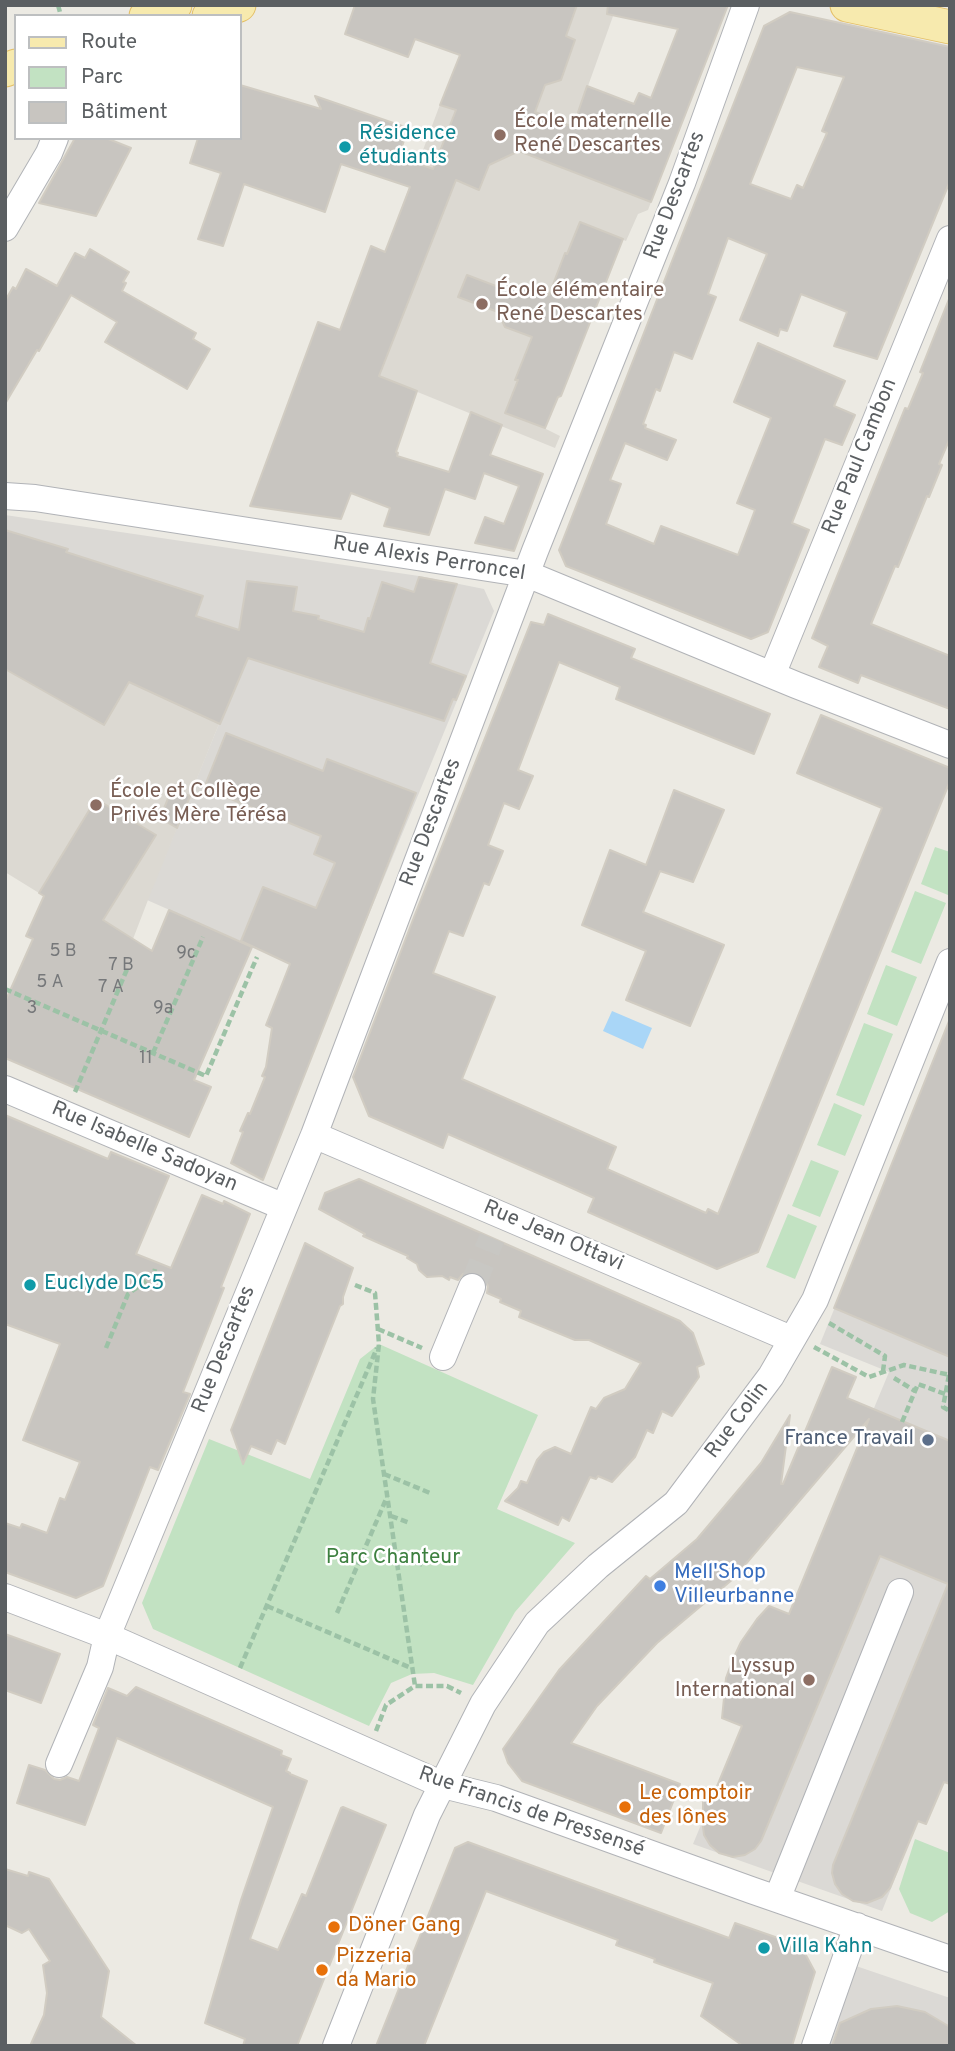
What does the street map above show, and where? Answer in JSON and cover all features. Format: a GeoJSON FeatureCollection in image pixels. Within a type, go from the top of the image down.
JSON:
{"type":"FeatureCollection","features":[{"type":"Feature","properties":{"kind":"main road"},"geometry":{"type":"LineString","coordinates":[[151,14],[175,5]]}},
{"type":"Feature","properties":{"kind":"main road"},"geometry":{"type":"LineString","coordinates":[[214,14],[239,5]]}},
{"type":"Feature","properties":{"kind":"main road"},"geometry":{"type":"LineString","coordinates":[[847,5],[950,27]]}},
{"type":"Feature","properties":{"kind":"street","name":"Rue Descartes"},"geometry":{"type":"LineString","coordinates":[[59,1764],[100,1667],[107,1636],[314,1135],[527,574],[682,183],[746,5]]}},
{"type":"Feature","properties":{"kind":"street"},"geometry":{"type":"LineString","coordinates":[[5,228],[54,140]]}},
{"type":"Feature","properties":{"kind":"street","name":"Rue Paul Cambon"},"geometry":{"type":"LineString","coordinates":[[772,675],[950,239]]}},
{"type":"Feature","properties":{"kind":"street","name":"Rue Alexis Perroncel"},"geometry":{"type":"LineString","coordinates":[[5,496],[35,498],[527,574],[772,675],[950,744]]}},
{"type":"Feature","properties":{"kind":"street","name":"Rue Colin"},"geometry":{"type":"LineString","coordinates":[[336,2046],[427,1815],[483,1704],[537,1623],[598,1566],[676,1503],[771,1377],[802,1343],[816,1300],[950,962]]}},
{"type":"Feature","properties":{"kind":"street","name":"Rue Isabelle Sadoyan"},"geometry":{"type":"LineString","coordinates":[[5,1088],[284,1208]]}},
{"type":"Feature","properties":{"kind":"street","name":"Rue Jean Ottavi"},"geometry":{"type":"LineString","coordinates":[[314,1135],[496,1226],[802,1343]]}},
{"type":"Feature","properties":{"kind":"street"},"geometry":{"type":"LineString","coordinates":[[443,1357],[472,1287]]}},
{"type":"Feature","properties":{"kind":"street"},"geometry":{"type":"LineString","coordinates":[[777,1899],[900,1592]]}},
{"type":"Feature","properties":{"kind":"street","name":"Rue Francis de Pressensé"},"geometry":{"type":"LineString","coordinates":[[5,1598],[107,1636],[443,1785],[496,1798],[950,1959]]}},
{"type":"Feature","properties":{"kind":"street"},"geometry":{"type":"LineString","coordinates":[[815,2046],[857,1926]]}},
{"type":"Feature","properties":{"kind":"path"},"geometry":{"type":"LineString","coordinates":[[153,1053],[203,937]]}},
{"type":"Feature","properties":{"kind":"path"},"geometry":{"type":"LineString","coordinates":[[5,989],[206,1076],[257,957]]}},
{"type":"Feature","properties":{"kind":"path"},"geometry":{"type":"LineString","coordinates":[[72,1099],[128,967]]}},
{"type":"Feature","properties":{"kind":"path"},"geometry":{"type":"LineString","coordinates":[[106,1349],[128,1294],[153,1276],[155,1269]]}},
{"type":"Feature","properties":{"kind":"path"},"geometry":{"type":"LineString","coordinates":[[355,1285],[375,1293],[379,1344],[373,1399],[415,1686]]}},
{"type":"Feature","properties":{"kind":"path"},"geometry":{"type":"LineString","coordinates":[[823,1320],[885,1356],[883,1371]]}},
{"type":"Feature","properties":{"kind":"path"},"geometry":{"type":"LineString","coordinates":[[377,1329],[443,1357]]}},
{"type":"Feature","properties":{"kind":"path"},"geometry":{"type":"LineString","coordinates":[[802,1343],[869,1377],[904,1365],[950,1375],[943,1407],[950,1411]]}},
{"type":"Feature","properties":{"kind":"path"},"geometry":{"type":"LineString","coordinates":[[240,1669],[379,1344]]}},
{"type":"Feature","properties":{"kind":"path"},"geometry":{"type":"LineString","coordinates":[[894,1378],[915,1391]]}},
{"type":"Feature","properties":{"kind":"path"},"geometry":{"type":"LineString","coordinates":[[902,1422],[918,1384],[945,1394]]}},
{"type":"Feature","properties":{"kind":"path"},"geometry":{"type":"LineString","coordinates":[[384,1473],[430,1493]]}},
{"type":"Feature","properties":{"kind":"path"},"geometry":{"type":"LineString","coordinates":[[337,1613],[387,1496]]}},
{"type":"Feature","properties":{"kind":"path"},"geometry":{"type":"LineString","coordinates":[[390,1516],[410,1523]]}},
{"type":"Feature","properties":{"kind":"path"},"geometry":{"type":"LineString","coordinates":[[396,1554],[423,1565]]}},
{"type":"Feature","properties":{"kind":"path"},"geometry":{"type":"LineString","coordinates":[[267,1606],[411,1668]]}},
{"type":"Feature","properties":{"kind":"path"},"geometry":{"type":"LineString","coordinates":[[368,1751],[386,1705],[415,1686],[447,1686],[483,1704]]}},
{"type":"Feature","properties":{"kind":"shaded area","name":"École élémentaire René Descartes"},"geometry":{"type":"Polygon","coordinates":[[[532,5],[617,5],[559,167],[651,202],[648,210],[638,214],[626,241],[619,238],[609,273],[561,396],[554,395],[544,428],[560,436],[555,448],[344,362],[445,91],[472,99],[532,5]]]}},
{"type":"Feature","properties":{"kind":"shaded area"},"geometry":{"type":"Polygon","coordinates":[[[5,515],[419,576],[484,589],[494,611],[339,987],[147,900],[219,724],[5,626],[5,515]]]}},
{"type":"Feature","properties":{"kind":"shaded area","name":"École et Collège Privés Mère Térésa"},"geometry":{"type":"Polygon","coordinates":[[[5,669],[129,682],[219,724],[128,948],[5,872],[5,669]]]}},
{"type":"Feature","properties":{"kind":"shaded area"},"geometry":{"type":"Polygon","coordinates":[[[950,1169],[950,1705],[925,1805],[933,1809],[926,1824],[918,1821],[882,1911],[693,1844],[889,1372],[820,1344],[835,1307],[950,1169]]]}},
{"type":"Feature","properties":{"kind":"shaded area"},"geometry":{"type":"Polygon","coordinates":[[[856,1966],[950,1998],[950,2046],[830,2046],[856,1966]]]}},
{"type":"Feature","properties":{"kind":"green space"},"geometry":{"type":"Polygon","coordinates":[[[935,847],[950,852],[948,895],[921,884],[935,847]]]}},
{"type":"Feature","properties":{"kind":"green space"},"geometry":{"type":"Polygon","coordinates":[[[915,891],[946,903],[921,964],[891,952],[915,891]]]}},
{"type":"Feature","properties":{"kind":"green space"},"geometry":{"type":"Polygon","coordinates":[[[886,965],[917,977],[897,1026],[867,1014],[886,965]]]}},
{"type":"Feature","properties":{"kind":"green space"},"geometry":{"type":"Polygon","coordinates":[[[864,1023],[893,1034],[864,1106],[836,1095],[864,1023]]]}},
{"type":"Feature","properties":{"kind":"green space"},"geometry":{"type":"Polygon","coordinates":[[[834,1103],[862,1115],[845,1156],[817,1145],[834,1103]]]}},
{"type":"Feature","properties":{"kind":"green space"},"geometry":{"type":"Polygon","coordinates":[[[811,1160],[839,1171],[820,1217],[792,1206],[811,1160]]]}},
{"type":"Feature","properties":{"kind":"green space"},"geometry":{"type":"Polygon","coordinates":[[[788,1214],[817,1226],[795,1279],[766,1267],[788,1214]]]}},
{"type":"Feature","properties":{"kind":"green space","name":"Parc Chanteur"},"geometry":{"type":"Polygon","coordinates":[[[379,1344],[538,1415],[497,1509],[575,1543],[515,1612],[473,1685],[434,1673],[412,1674],[391,1683],[369,1726],[153,1629],[142,1603],[209,1439],[310,1479],[360,1359],[379,1344]]]}},
{"type":"Feature","properties":{"kind":"green space"},"geometry":{"type":"Polygon","coordinates":[[[915,1839],[950,1853],[950,1911],[932,1922],[910,1913],[899,1889],[915,1839]]]}},
{"type":"Feature","properties":{"kind":"water"},"geometry":{"type":"Polygon","coordinates":[[[612,1011],[652,1028],[643,1049],[603,1031],[612,1011]]]}},
{"type":"Feature","properties":{"kind":"building"},"geometry":{"type":"Polygon","coordinates":[[[355,5],[577,5],[566,36],[575,40],[561,80],[545,85],[535,112],[573,127],[587,86],[634,104],[639,93],[651,98],[678,29],[607,14],[608,5],[728,5],[651,202],[519,151],[489,165],[479,190],[456,180],[379,376],[417,391],[396,452],[397,456],[449,472],[471,412],[502,425],[490,455],[543,474],[514,551],[475,543],[485,517],[504,524],[519,486],[484,473],[475,499],[445,489],[429,535],[384,526],[390,508],[351,493],[341,519],[250,506],[318,322],[340,330],[371,246],[385,252],[410,187],[341,164],[325,212],[244,184],[223,246],[198,239],[221,173],[190,163],[197,140],[242,140],[242,86],[321,109],[315,96],[408,128],[399,156],[433,169],[456,110],[440,105],[460,55],[415,39],[408,57],[345,34],[355,5]]]}},
{"type":"Feature","properties":{"kind":"building"},"geometry":{"type":"Polygon","coordinates":[[[790,12],[950,47],[950,181],[877,359],[834,346],[847,312],[801,294],[787,331],[780,329],[778,336],[740,320],[767,254],[728,238],[708,294],[716,297],[692,359],[674,352],[660,391],[656,389],[643,424],[646,425],[645,428],[676,440],[667,460],[625,443],[610,480],[621,484],[606,524],[654,544],[661,526],[738,555],[755,510],[737,503],[771,418],[734,402],[758,343],[845,381],[834,406],[855,415],[842,445],[825,439],[792,523],[809,530],[768,632],[751,639],[566,566],[559,550],[764,26],[790,12]],[[797,67],[750,184],[791,199],[797,185],[803,188],[827,133],[822,131],[844,77],[797,67]]]}},
{"type":"Feature","properties":{"kind":"building"},"geometry":{"type":"Polygon","coordinates":[[[74,140],[111,140],[131,148],[96,216],[39,203],[74,140]]]}},
{"type":"Feature","properties":{"kind":"building"},"geometry":{"type":"Polygon","coordinates":[[[580,222],[623,239],[561,396],[558,397],[545,428],[505,413],[532,337],[505,327],[498,312],[458,297],[467,275],[509,291],[522,284],[549,295],[580,222]]]}},
{"type":"Feature","properties":{"kind":"building"},"geometry":{"type":"Polygon","coordinates":[[[90,249],[129,272],[123,282],[126,283],[122,291],[196,333],[193,339],[210,349],[187,389],[105,342],[117,322],[71,295],[5,404],[5,301],[13,287],[16,289],[26,269],[57,286],[75,253],[85,258],[90,249]]]}},
{"type":"Feature","properties":{"kind":"building"},"geometry":{"type":"Polygon","coordinates":[[[949,299],[950,438],[929,497],[927,496],[898,567],[895,566],[871,624],[950,656],[950,709],[861,675],[858,683],[819,667],[828,646],[812,638],[905,408],[908,409],[923,373],[920,372],[949,299]]]}},
{"type":"Feature","properties":{"kind":"building"},"geometry":{"type":"Polygon","coordinates":[[[5,530],[203,596],[196,616],[239,630],[247,581],[297,587],[293,611],[319,616],[318,619],[364,632],[382,582],[414,592],[419,577],[457,584],[430,663],[466,676],[444,721],[248,658],[220,724],[129,682],[104,725],[5,669],[5,530]]]}},
{"type":"Feature","properties":{"kind":"building"},"geometry":{"type":"Polygon","coordinates":[[[548,614],[635,649],[631,658],[770,714],[754,754],[616,699],[620,687],[559,662],[518,770],[533,776],[519,809],[504,803],[488,845],[503,851],[489,885],[484,883],[463,936],[449,931],[433,973],[495,997],[462,1079],[616,1147],[607,1169],[706,1213],[708,1209],[718,1214],[882,808],[797,773],[821,715],[950,768],[950,781],[758,1252],[717,1269],[588,1212],[594,1198],[565,1185],[448,1134],[443,1148],[369,1116],[353,1077],[531,622],[544,625],[548,614]]]}},
{"type":"Feature","properties":{"kind":"building"},"geometry":{"type":"Polygon","coordinates":[[[226,733],[323,771],[327,759],[416,793],[263,1180],[231,1163],[243,1132],[240,1131],[265,1077],[262,1076],[272,1028],[266,1025],[290,964],[241,941],[263,887],[316,908],[335,863],[314,854],[321,836],[204,788],[226,733]]]}},
{"type":"Feature","properties":{"kind":"building"},"geometry":{"type":"Polygon","coordinates":[[[172,789],[190,796],[177,828],[160,818],[172,789]]]}},
{"type":"Feature","properties":{"kind":"building"},"geometry":{"type":"Polygon","coordinates":[[[674,790],[724,810],[693,882],[660,871],[643,912],[724,945],[690,1026],[626,1000],[646,951],[582,925],[610,850],[646,865],[674,790]]]}},
{"type":"Feature","properties":{"kind":"building"},"geometry":{"type":"Polygon","coordinates":[[[96,799],[156,835],[103,920],[152,951],[169,910],[252,947],[194,1080],[211,1087],[189,1137],[5,1058],[5,1002],[33,939],[26,936],[44,896],[39,893],[96,799]]]}},
{"type":"Feature","properties":{"kind":"building"},"geometry":{"type":"Polygon","coordinates":[[[950,1022],[950,1357],[834,1308],[950,1022]]]}},
{"type":"Feature","properties":{"kind":"building"},"geometry":{"type":"Polygon","coordinates":[[[5,1115],[108,1159],[111,1152],[169,1176],[136,1254],[171,1268],[202,1195],[223,1204],[224,1201],[250,1214],[183,1392],[190,1394],[158,1470],[150,1467],[103,1586],[76,1598],[5,1572],[5,1523],[20,1528],[22,1524],[47,1533],[60,1498],[65,1500],[80,1462],[23,1440],[60,1344],[5,1324],[5,1115]]]}},
{"type":"Feature","properties":{"kind":"building"},"geometry":{"type":"Polygon","coordinates":[[[359,1179],[680,1321],[693,1333],[704,1364],[697,1367],[699,1377],[672,1416],[662,1411],[653,1433],[647,1430],[635,1457],[612,1482],[598,1476],[596,1479],[590,1477],[569,1521],[562,1517],[558,1525],[505,1501],[521,1481],[527,1483],[537,1460],[544,1452],[555,1447],[571,1454],[591,1407],[596,1409],[604,1398],[625,1389],[641,1363],[589,1340],[575,1340],[519,1317],[521,1311],[487,1293],[485,1278],[477,1272],[463,1274],[458,1280],[450,1277],[449,1280],[442,1276],[427,1277],[408,1256],[363,1236],[365,1234],[319,1209],[325,1193],[359,1179]]]}},
{"type":"Feature","properties":{"kind":"building"},"geometry":{"type":"Polygon","coordinates":[[[305,1243],[353,1268],[343,1304],[285,1444],[277,1440],[271,1454],[251,1446],[243,1464],[231,1430],[305,1243]]]}},
{"type":"Feature","properties":{"kind":"building"},"geometry":{"type":"Polygon","coordinates":[[[832,1367],[856,1377],[847,1398],[950,1441],[950,1784],[944,1782],[926,1824],[918,1821],[890,1888],[882,1897],[867,1903],[853,1901],[842,1894],[835,1884],[833,1865],[948,1584],[880,1556],[761,1841],[755,1849],[745,1855],[733,1857],[719,1853],[710,1845],[704,1835],[703,1792],[713,1796],[742,1726],[722,1718],[726,1678],[733,1659],[741,1642],[769,1606],[789,1614],[869,1419],[733,1579],[657,1643],[597,1706],[571,1743],[680,1784],[661,1833],[522,1781],[508,1763],[503,1749],[559,1670],[646,1576],[650,1579],[697,1539],[761,1463],[790,1415],[783,1484],[832,1367]]]}},
{"type":"Feature","properties":{"kind":"building"},"geometry":{"type":"Polygon","coordinates":[[[5,1634],[60,1654],[41,1703],[5,1690],[5,1634]]]}},
{"type":"Feature","properties":{"kind":"building"},"geometry":{"type":"Polygon","coordinates":[[[136,1687],[282,1751],[281,1755],[291,1759],[286,1771],[307,1781],[250,1939],[278,1950],[302,1894],[306,1896],[341,1808],[386,1825],[297,2046],[243,2046],[245,2039],[205,2023],[241,1900],[273,1807],[117,1738],[85,1825],[17,1803],[29,1765],[45,1770],[54,1779],[67,1777],[79,1781],[99,1728],[93,1725],[108,1688],[127,1696],[136,1687]]]}},
{"type":"Feature","properties":{"kind":"building"},"geometry":{"type":"Polygon","coordinates":[[[468,1842],[729,1938],[735,1923],[801,1946],[815,1972],[792,2046],[743,2046],[701,2016],[713,1983],[616,1945],[618,1940],[486,1891],[424,2046],[376,2046],[455,1848],[468,1842]]]}},
{"type":"Feature","properties":{"kind":"building"},"geometry":{"type":"Polygon","coordinates":[[[5,1869],[28,1876],[29,1872],[49,1879],[109,1971],[101,2017],[137,2046],[30,2046],[44,2015],[47,1993],[43,1965],[50,1961],[29,1929],[22,1933],[5,1925],[5,1869]]]}},
{"type":"Feature","properties":{"kind":"building"},"geometry":{"type":"Polygon","coordinates":[[[897,2006],[925,2012],[950,2027],[950,2046],[832,2046],[840,2023],[871,2009],[897,2006]]]}},
{"type":"Feature","properties":{"kind":"tunnel"},"geometry":{"type":"LineString","coordinates":[[472,1287],[492,1238]]}},
{"type":"Feature","properties":{"kind":"place","name":"École maternelle René Descartes"},"geometry":{"type":"Point","coordinates":[500,135]}},
{"type":"Feature","properties":{"kind":"place","name":"Résidence étudiants"},"geometry":{"type":"Point","coordinates":[345,147]}},
{"type":"Feature","properties":{"kind":"place","name":"École élémentaire René Descartes"},"geometry":{"type":"Point","coordinates":[482,304]}},
{"type":"Feature","properties":{"kind":"place","name":"École et Collège Privés Mère Térésa"},"geometry":{"type":"Point","coordinates":[96,805]}},
{"type":"Feature","properties":{"kind":"place","name":"Euclyde DC5"},"geometry":{"type":"Point","coordinates":[30,1285]}},
{"type":"Feature","properties":{"kind":"place","name":"France Travail"},"geometry":{"type":"Point","coordinates":[928,1440]}},
{"type":"Feature","properties":{"kind":"place","name":"Mell'Shop Villeurbanne"},"geometry":{"type":"Point","coordinates":[660,1586]}},
{"type":"Feature","properties":{"kind":"place","name":"Lyssup International"},"geometry":{"type":"Point","coordinates":[809,1680]}},
{"type":"Feature","properties":{"kind":"place","name":"Le comptoir des lônes"},"geometry":{"type":"Point","coordinates":[625,1807]}},
{"type":"Feature","properties":{"kind":"place","name":"Döner Gang"},"geometry":{"type":"Point","coordinates":[334,1927]}},
{"type":"Feature","properties":{"kind":"place","name":"Villa Kahn"},"geometry":{"type":"Point","coordinates":[764,1948]}},
{"type":"Feature","properties":{"kind":"place","name":"Pizzeria da Mario"},"geometry":{"type":"Point","coordinates":[322,1970]}}]}
